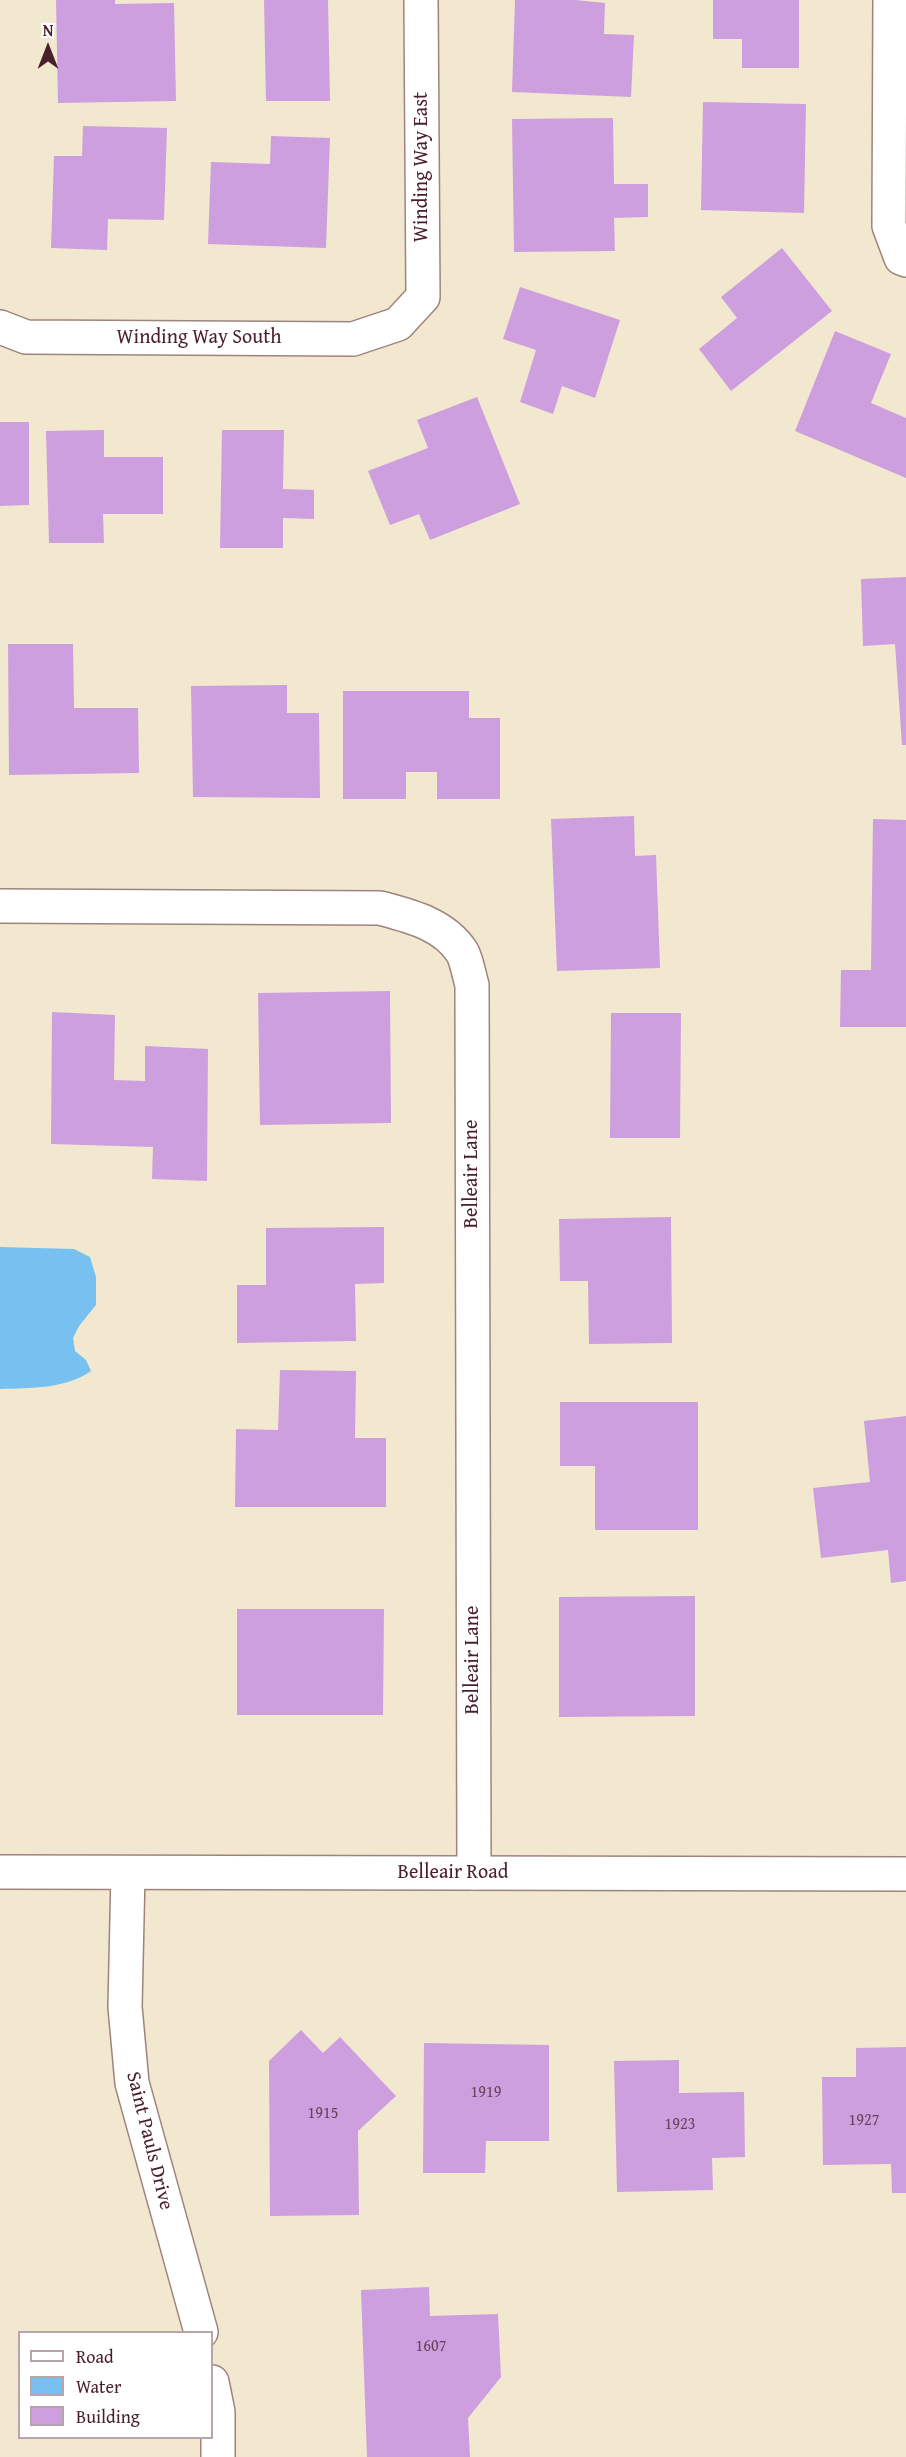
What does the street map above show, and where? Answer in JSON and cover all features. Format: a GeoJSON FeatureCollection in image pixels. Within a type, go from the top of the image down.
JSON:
{"type":"FeatureCollection","features":[{"type":"Feature","properties":{"kind":"street","name":"Winding Way East"},"geometry":{"type":"LineString","coordinates":[[398,324],[423,297],[421,0]]}},
{"type":"Feature","properties":{"kind":"street"},"geometry":{"type":"LineString","coordinates":[[890,0],[889,226],[901,258],[906,260]]}},
{"type":"Feature","properties":{"kind":"street","name":"Winding Way South"},"geometry":{"type":"LineString","coordinates":[[0,327],[26,337],[353,339],[398,324]]}},
{"type":"Feature","properties":{"kind":"street","name":"Belleair Lane"},"geometry":{"type":"LineString","coordinates":[[0,906],[380,908],[419,918],[444,933],[463,953],[472,985],[474,1873]]}},
{"type":"Feature","properties":{"kind":"street","name":"Belleair Road"},"geometry":{"type":"LineString","coordinates":[[0,1872],[906,1874]]}},
{"type":"Feature","properties":{"kind":"street","name":"Saint Pauls Drive"},"geometry":{"type":"LineString","coordinates":[[128,1873],[125,2007],[132,2083],[201,2331]]}},
{"type":"Feature","properties":{"kind":"street"},"geometry":{"type":"LineString","coordinates":[[213,2387],[218,2412],[218,2457]]}},
{"type":"Feature","properties":{"kind":"water"},"geometry":{"type":"Polygon","coordinates":[[[0,1247],[74,1249],[90,1257],[96,1277],[96,1305],[79,1326],[73,1338],[75,1351],[86,1360],[91,1371],[59,1384],[36,1388],[0,1389],[0,1247]]]}},
{"type":"Feature","properties":{"kind":"building"},"geometry":{"type":"Polygon","coordinates":[[[56,0],[115,0],[115,4],[174,3],[176,101],[58,103],[56,0]]]}},
{"type":"Feature","properties":{"kind":"building"},"geometry":{"type":"Polygon","coordinates":[[[264,0],[328,0],[330,101],[266,101],[264,0]]]}},
{"type":"Feature","properties":{"kind":"building"},"geometry":{"type":"Polygon","coordinates":[[[515,0],[575,0],[605,3],[604,34],[634,35],[631,97],[512,92],[515,0]]]}},
{"type":"Feature","properties":{"kind":"building"},"geometry":{"type":"Polygon","coordinates":[[[713,0],[799,0],[799,68],[742,68],[742,39],[713,39],[713,0]]]}},
{"type":"Feature","properties":{"kind":"building"},"geometry":{"type":"Polygon","coordinates":[[[703,102],[806,104],[804,213],[701,210],[703,102]]]}},
{"type":"Feature","properties":{"kind":"building"},"geometry":{"type":"Polygon","coordinates":[[[613,118],[614,184],[648,184],[648,217],[614,218],[615,251],[514,252],[512,119],[613,118]]]}},
{"type":"Feature","properties":{"kind":"building"},"geometry":{"type":"Polygon","coordinates":[[[83,126],[167,128],[164,220],[108,219],[107,250],[51,248],[54,156],[82,156],[83,126]]]}},
{"type":"Feature","properties":{"kind":"building"},"geometry":{"type":"Polygon","coordinates":[[[271,136],[330,138],[326,248],[208,244],[211,162],[270,164],[271,136]]]}},
{"type":"Feature","properties":{"kind":"building"},"geometry":{"type":"Polygon","coordinates":[[[782,248],[832,311],[731,391],[699,349],[737,318],[721,297],[782,248]]]}},
{"type":"Feature","properties":{"kind":"building"},"geometry":{"type":"Polygon","coordinates":[[[520,287],[620,320],[595,398],[562,386],[553,414],[520,402],[536,350],[503,339],[520,287]]]}},
{"type":"Feature","properties":{"kind":"building"},"geometry":{"type":"Polygon","coordinates":[[[835,331],[891,354],[871,403],[906,418],[906,478],[795,431],[835,331]]]}},
{"type":"Feature","properties":{"kind":"building"},"geometry":{"type":"Polygon","coordinates":[[[477,397],[520,504],[430,540],[419,514],[390,525],[368,471],[428,448],[417,420],[477,397]]]}},
{"type":"Feature","properties":{"kind":"building"},"geometry":{"type":"Polygon","coordinates":[[[0,422],[29,422],[29,505],[0,506],[0,422]]]}},
{"type":"Feature","properties":{"kind":"building"},"geometry":{"type":"Polygon","coordinates":[[[104,430],[104,457],[163,457],[163,514],[103,514],[104,543],[49,543],[46,431],[104,430]]]}},
{"type":"Feature","properties":{"kind":"building"},"geometry":{"type":"Polygon","coordinates":[[[222,430],[284,430],[283,489],[314,490],[314,519],[283,518],[283,548],[220,548],[222,430]]]}},
{"type":"Feature","properties":{"kind":"building"},"geometry":{"type":"Polygon","coordinates":[[[906,577],[906,745],[902,745],[895,644],[863,646],[861,579],[906,577]]]}},
{"type":"Feature","properties":{"kind":"building"},"geometry":{"type":"Polygon","coordinates":[[[8,644],[73,644],[74,708],[138,708],[139,773],[9,775],[8,644]]]}},
{"type":"Feature","properties":{"kind":"building"},"geometry":{"type":"Polygon","coordinates":[[[287,685],[287,713],[319,713],[320,798],[193,797],[191,686],[287,685]]]}},
{"type":"Feature","properties":{"kind":"building"},"geometry":{"type":"Polygon","coordinates":[[[343,691],[469,691],[469,718],[500,718],[500,799],[437,799],[437,772],[406,772],[406,799],[343,799],[343,691]]]}},
{"type":"Feature","properties":{"kind":"building"},"geometry":{"type":"Polygon","coordinates":[[[634,816],[635,856],[656,855],[660,968],[557,971],[551,819],[634,816]]]}},
{"type":"Feature","properties":{"kind":"building"},"geometry":{"type":"Polygon","coordinates":[[[873,819],[906,820],[906,1027],[840,1027],[841,970],[871,970],[873,819]]]}},
{"type":"Feature","properties":{"kind":"building"},"geometry":{"type":"Polygon","coordinates":[[[390,991],[391,1123],[260,1125],[258,993],[390,991]]]}},
{"type":"Feature","properties":{"kind":"building"},"geometry":{"type":"Polygon","coordinates":[[[52,1012],[115,1015],[114,1080],[145,1081],[145,1046],[208,1049],[207,1181],[152,1179],[153,1147],[51,1144],[52,1012]]]}},
{"type":"Feature","properties":{"kind":"building"},"geometry":{"type":"Polygon","coordinates":[[[611,1013],[681,1013],[680,1138],[610,1138],[611,1013]]]}},
{"type":"Feature","properties":{"kind":"building"},"geometry":{"type":"Polygon","coordinates":[[[671,1217],[672,1343],[589,1344],[588,1281],[560,1281],[559,1219],[671,1217]]]}},
{"type":"Feature","properties":{"kind":"building"},"geometry":{"type":"Polygon","coordinates":[[[384,1227],[384,1283],[355,1284],[356,1341],[237,1343],[237,1285],[266,1285],[266,1228],[384,1227]]]}},
{"type":"Feature","properties":{"kind":"building"},"geometry":{"type":"Polygon","coordinates":[[[280,1370],[356,1371],[355,1438],[386,1438],[386,1507],[235,1507],[236,1429],[278,1430],[280,1370]]]}},
{"type":"Feature","properties":{"kind":"building"},"geometry":{"type":"Polygon","coordinates":[[[560,1402],[698,1402],[698,1530],[595,1530],[595,1466],[560,1466],[560,1402]]]}},
{"type":"Feature","properties":{"kind":"building"},"geometry":{"type":"Polygon","coordinates":[[[906,1416],[906,1581],[891,1583],[888,1550],[821,1558],[813,1488],[870,1482],[864,1421],[906,1416]]]}},
{"type":"Feature","properties":{"kind":"building"},"geometry":{"type":"Polygon","coordinates":[[[695,1596],[695,1716],[559,1717],[559,1597],[695,1596]]]}},
{"type":"Feature","properties":{"kind":"building"},"geometry":{"type":"Polygon","coordinates":[[[237,1609],[384,1609],[383,1715],[237,1715],[237,1609]]]}},
{"type":"Feature","properties":{"kind":"building"},"geometry":{"type":"Polygon","coordinates":[[[301,2030],[323,2053],[340,2037],[396,2096],[358,2131],[359,2215],[270,2216],[269,2061],[301,2030]]]}},
{"type":"Feature","properties":{"kind":"building"},"geometry":{"type":"Polygon","coordinates":[[[424,2043],[549,2045],[549,2141],[486,2141],[485,2173],[423,2173],[424,2043]]]}},
{"type":"Feature","properties":{"kind":"building"},"geometry":{"type":"Polygon","coordinates":[[[906,2047],[906,2193],[892,2193],[891,2164],[823,2165],[822,2077],[856,2077],[856,2048],[906,2047]]]}},
{"type":"Feature","properties":{"kind":"building"},"geometry":{"type":"Polygon","coordinates":[[[679,2060],[679,2093],[744,2092],[745,2157],[712,2158],[713,2190],[617,2192],[614,2061],[679,2060]]]}},
{"type":"Feature","properties":{"kind":"building"},"geometry":{"type":"Polygon","coordinates":[[[429,2287],[430,2316],[498,2314],[501,2377],[468,2418],[470,2457],[367,2457],[361,2290],[429,2287]]]}}]}
